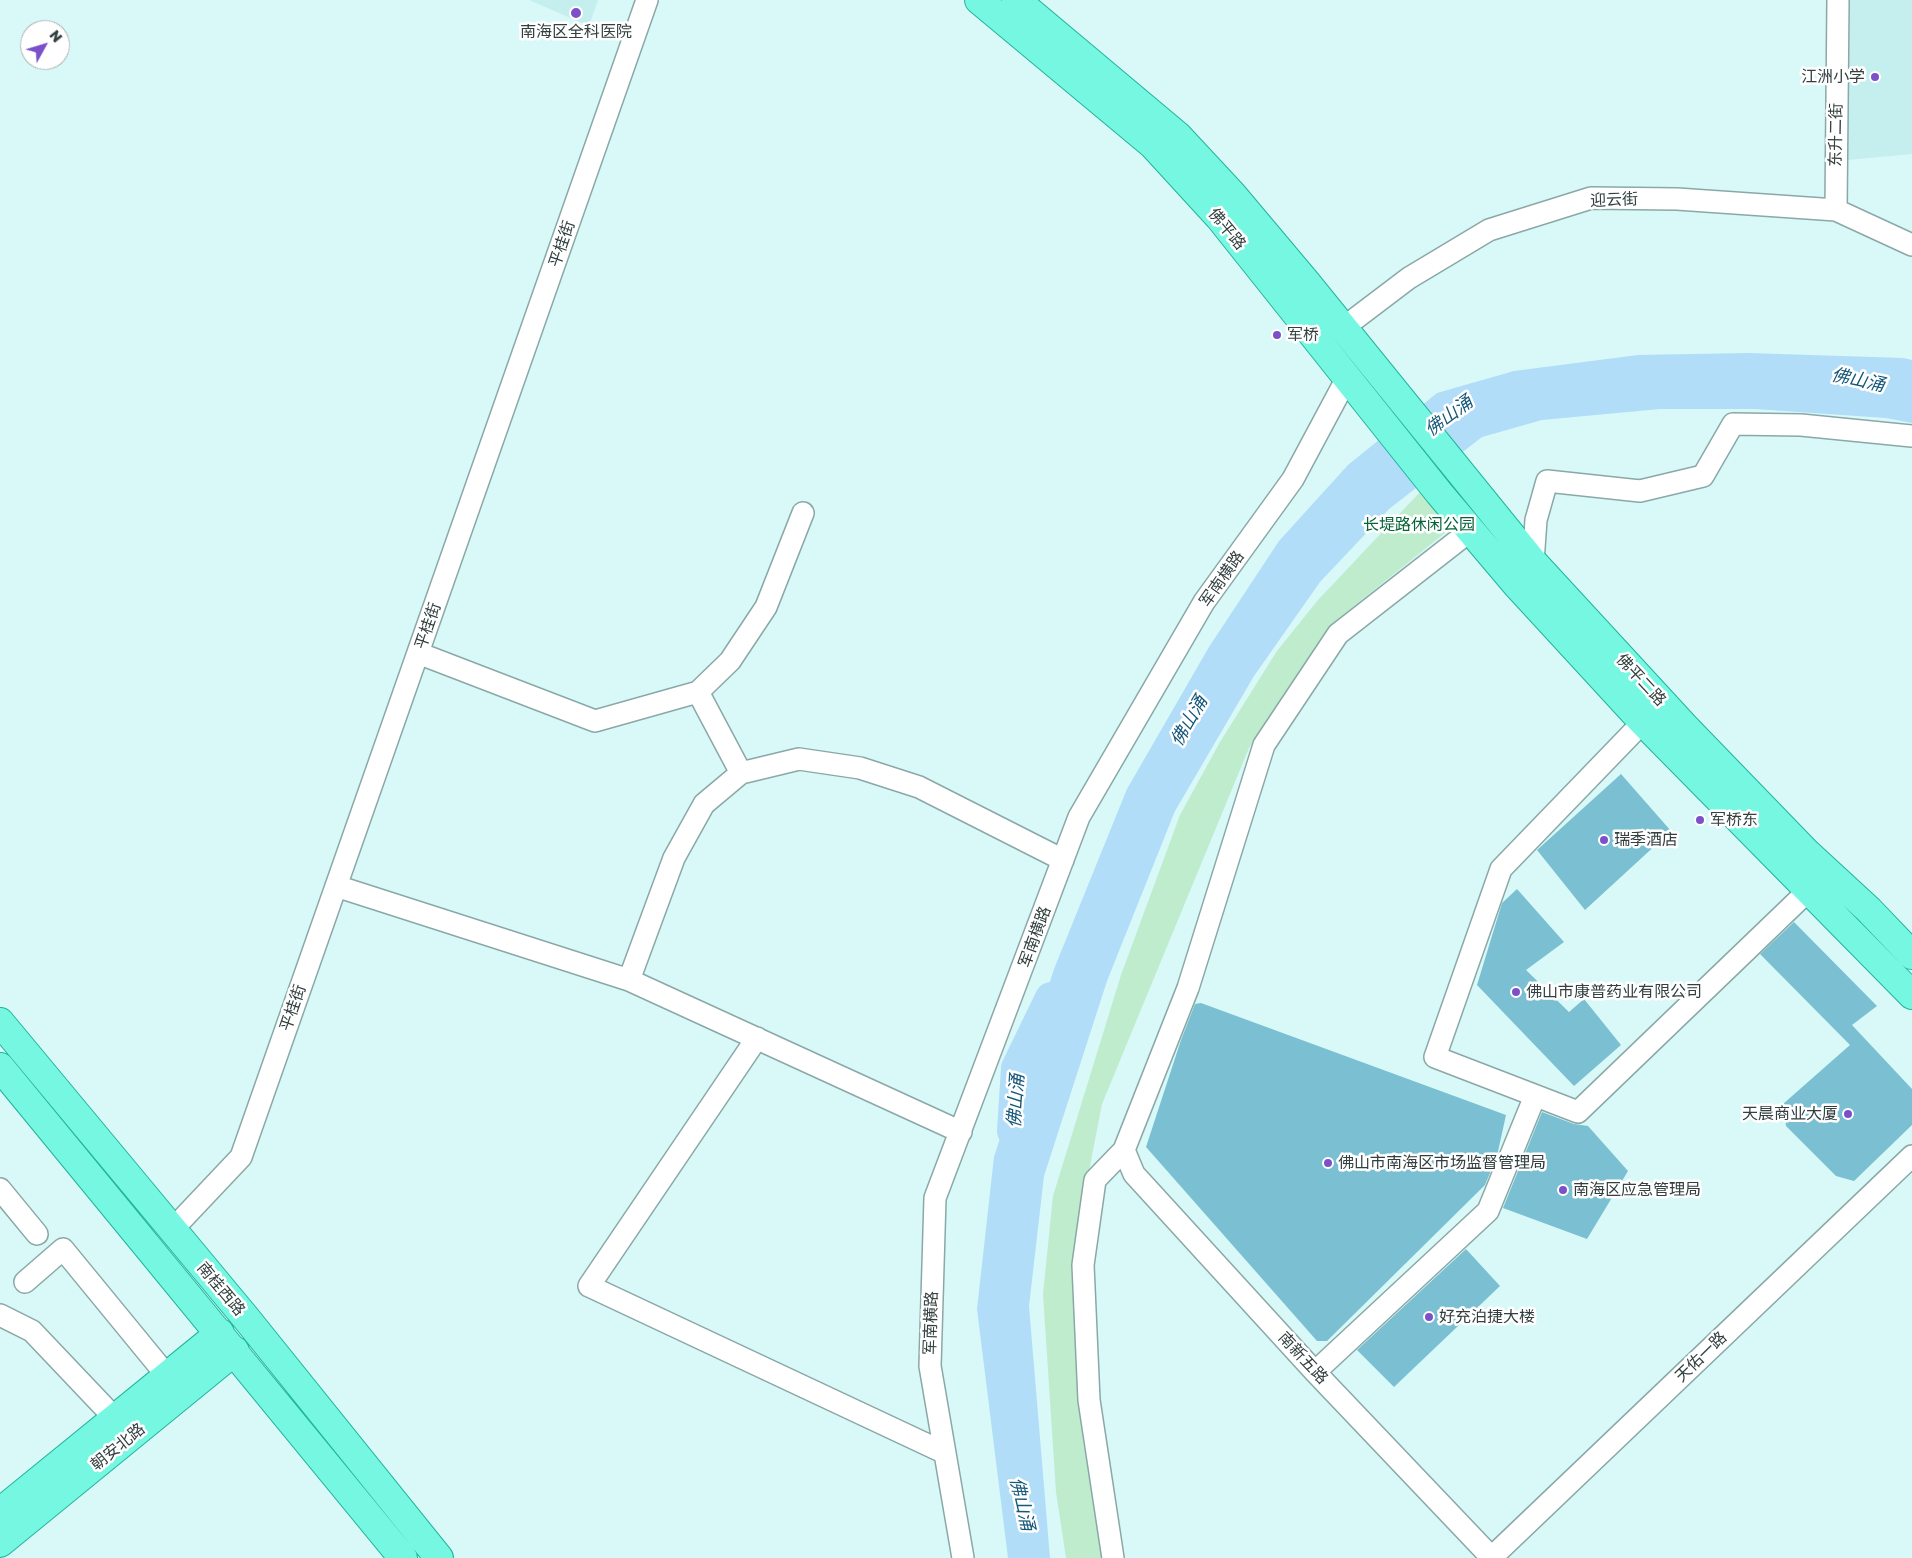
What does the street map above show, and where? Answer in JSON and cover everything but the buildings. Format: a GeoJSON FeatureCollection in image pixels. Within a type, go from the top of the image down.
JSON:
{"type":"FeatureCollection","features":[{"type":"Feature","properties":{"kind":"main road","name":"佛平路"},"geometry":{"type":"LineString","coordinates":[[979,0],[1153,145],[1218,217],[1439,493]]}},
{"type":"Feature","properties":{"kind":"main road","name":"佛平路"},"geometry":{"type":"LineString","coordinates":[[1016,0],[1178,136],[1232,194],[1391,386]]}},
{"type":"Feature","properties":{"kind":"main road","name":"佛平二路"},"geometry":{"type":"LineString","coordinates":[[1391,386],[1533,562],[1685,727],[1798,844],[1869,910],[1912,955]]}},
{"type":"Feature","properties":{"kind":"main road","name":"佛平二路"},"geometry":{"type":"LineString","coordinates":[[1439,493],[1516,584],[1643,722],[1912,995]]}},
{"type":"Feature","properties":{"kind":"main road","name":"南桂西路"},"geometry":{"type":"LineString","coordinates":[[0,1022],[246,1318],[439,1558]]}},
{"type":"Feature","properties":{"kind":"main road","name":"南桂西路"},"geometry":{"type":"LineString","coordinates":[[0,1067],[228,1342],[403,1558]]}},
{"type":"Feature","properties":{"kind":"main road","name":"朝安北路"},"geometry":{"type":"LineString","coordinates":[[0,1512],[124,1427],[168,1377],[228,1342]]}},
{"type":"Feature","properties":{"kind":"main road","name":"朝安北路"},"geometry":{"type":"LineString","coordinates":[[0,1543],[124,1427],[228,1342]]}},
{"type":"Feature","properties":{"kind":"street","name":"平桂街"},"geometry":{"type":"LineString","coordinates":[[172,1230],[241,1157],[647,0]]}},
{"type":"Feature","properties":{"kind":"street","name":"东升二街"},"geometry":{"type":"LineString","coordinates":[[1836,210],[1838,0]]}},
{"type":"Feature","properties":{"kind":"street","name":"迎云街"},"geometry":{"type":"LineString","coordinates":[[1343,328],[1409,278],[1489,230],[1591,198],[1677,199],[1836,210],[1912,245]]}},
{"type":"Feature","properties":{"kind":"street","name":"军南横路"},"geometry":{"type":"LineString","coordinates":[[963,1558],[930,1366],[935,1198],[1080,817],[1140,709],[1204,602],[1294,479],[1347,378]]}},
{"type":"Feature","properties":{"kind":"street"},"geometry":{"type":"LineString","coordinates":[[1533,562],[1536,520],[1547,481],[1640,491],[1703,476],[1733,424],[1801,425],[1912,436]]}},
{"type":"Feature","properties":{"kind":"street"},"geometry":{"type":"LineString","coordinates":[[418,653],[595,721],[698,692],[730,661],[766,607],[803,513]]}},
{"type":"Feature","properties":{"kind":"street"},"geometry":{"type":"LineString","coordinates":[[1113,1558],[1089,1400],[1083,1264],[1095,1180],[1124,1150],[1188,988],[1264,745],[1338,634],[1470,531]]}},
{"type":"Feature","properties":{"kind":"street"},"geometry":{"type":"LineString","coordinates":[[698,692],[741,773]]}},
{"type":"Feature","properties":{"kind":"street"},"geometry":{"type":"LineString","coordinates":[[1643,722],[1501,869],[1435,1057],[1578,1112],[1809,890]]}},
{"type":"Feature","properties":{"kind":"street"},"geometry":{"type":"LineString","coordinates":[[629,980],[674,858],[704,804],[741,773],[799,758],[860,768],[919,787],[1063,860]]}},
{"type":"Feature","properties":{"kind":"street"},"geometry":{"type":"LineString","coordinates":[[336,886],[629,980],[960,1132]]}},
{"type":"Feature","properties":{"kind":"street"},"geometry":{"type":"LineString","coordinates":[[757,1038],[589,1286],[945,1453]]}},
{"type":"Feature","properties":{"kind":"street"},"geometry":{"type":"LineString","coordinates":[[1315,1372],[1488,1210],[1535,1096]]}},
{"type":"Feature","properties":{"kind":"street","name":"南新五路"},"geometry":{"type":"LineString","coordinates":[[1124,1150],[1134,1174],[1315,1372],[1491,1558]]}},
{"type":"Feature","properties":{"kind":"street","name":"天佑一路"},"geometry":{"type":"LineString","coordinates":[[1491,1558],[1912,1156]]}},
{"type":"Feature","properties":{"kind":"street"},"geometry":{"type":"LineString","coordinates":[[0,1189],[37,1234]]}},
{"type":"Feature","properties":{"kind":"street"},"geometry":{"type":"LineString","coordinates":[[25,1282],[63,1250],[168,1377]]}},
{"type":"Feature","properties":{"kind":"street"},"geometry":{"type":"LineString","coordinates":[[0,1314],[32,1332],[124,1427]]}},
{"type":"Feature","properties":{"kind":"shaded area","name":"南海区全科医院"},"geometry":{"type":"Polygon","coordinates":[[[529,0],[598,0],[589,26],[529,0]]]}},
{"type":"Feature","properties":{"kind":"shaded area","name":"江洲小学"},"geometry":{"type":"Polygon","coordinates":[[[1838,0],[1912,0],[1912,154],[1836,161],[1838,0]]]}},
{"type":"Feature","properties":{"kind":"green space","name":"长堤路休闲公园"},"geometry":{"type":"Polygon","coordinates":[[[1421,491],[1451,528],[1333,623],[1249,748],[1102,1104],[1071,1264],[1083,1440],[1103,1558],[1066,1558],[1056,1492],[1043,1294],[1053,1196],[1121,975],[1180,815],[1220,742],[1277,651],[1318,600],[1421,491]]]}},
{"type":"Feature","properties":{"kind":"water"},"geometry":{"type":"Polygon","coordinates":[[[1748,353],[1903,358],[1912,360],[1912,423],[1886,418],[1755,409],[1660,409],[1542,420],[1482,437],[1389,509],[1320,582],[1254,676],[1175,811],[1107,981],[1044,1176],[1029,1306],[1050,1558],[1008,1558],[977,1309],[994,1157],[1054,969],[1127,789],[1209,647],[1279,541],[1348,465],[1437,393],[1514,371],[1638,355],[1748,353]]]}},
{"type":"Feature","properties":{"kind":"waterway","name":"佛山涌"},"geometry":{"type":"LineString","coordinates":[[1013,1131],[1017,1068],[1051,998]]}},
{"type":"Feature","properties":{"kind":"place","name":"南海区全科医院"},"geometry":{"type":"Point","coordinates":[576,13]}},
{"type":"Feature","properties":{"kind":"place","name":"江洲小学"},"geometry":{"type":"Point","coordinates":[1875,77]}},
{"type":"Feature","properties":{"kind":"place","name":"军桥"},"geometry":{"type":"Point","coordinates":[1277,335]}},
{"type":"Feature","properties":{"kind":"place","name":"军桥东"},"geometry":{"type":"Point","coordinates":[1700,820]}},
{"type":"Feature","properties":{"kind":"place","name":"瑞季酒店"},"geometry":{"type":"Point","coordinates":[1604,840]}},
{"type":"Feature","properties":{"kind":"place","name":"佛山市康普药业有限公司"},"geometry":{"type":"Point","coordinates":[1516,992]}},
{"type":"Feature","properties":{"kind":"place","name":"天晨商业大厦"},"geometry":{"type":"Point","coordinates":[1848,1114]}},
{"type":"Feature","properties":{"kind":"place","name":"佛山市南海区市场监督管理局"},"geometry":{"type":"Point","coordinates":[1328,1163]}},
{"type":"Feature","properties":{"kind":"place","name":"南海区应急管理局"},"geometry":{"type":"Point","coordinates":[1563,1190]}},
{"type":"Feature","properties":{"kind":"place","name":"好充泊捷大楼"},"geometry":{"type":"Point","coordinates":[1429,1317]}}]}
